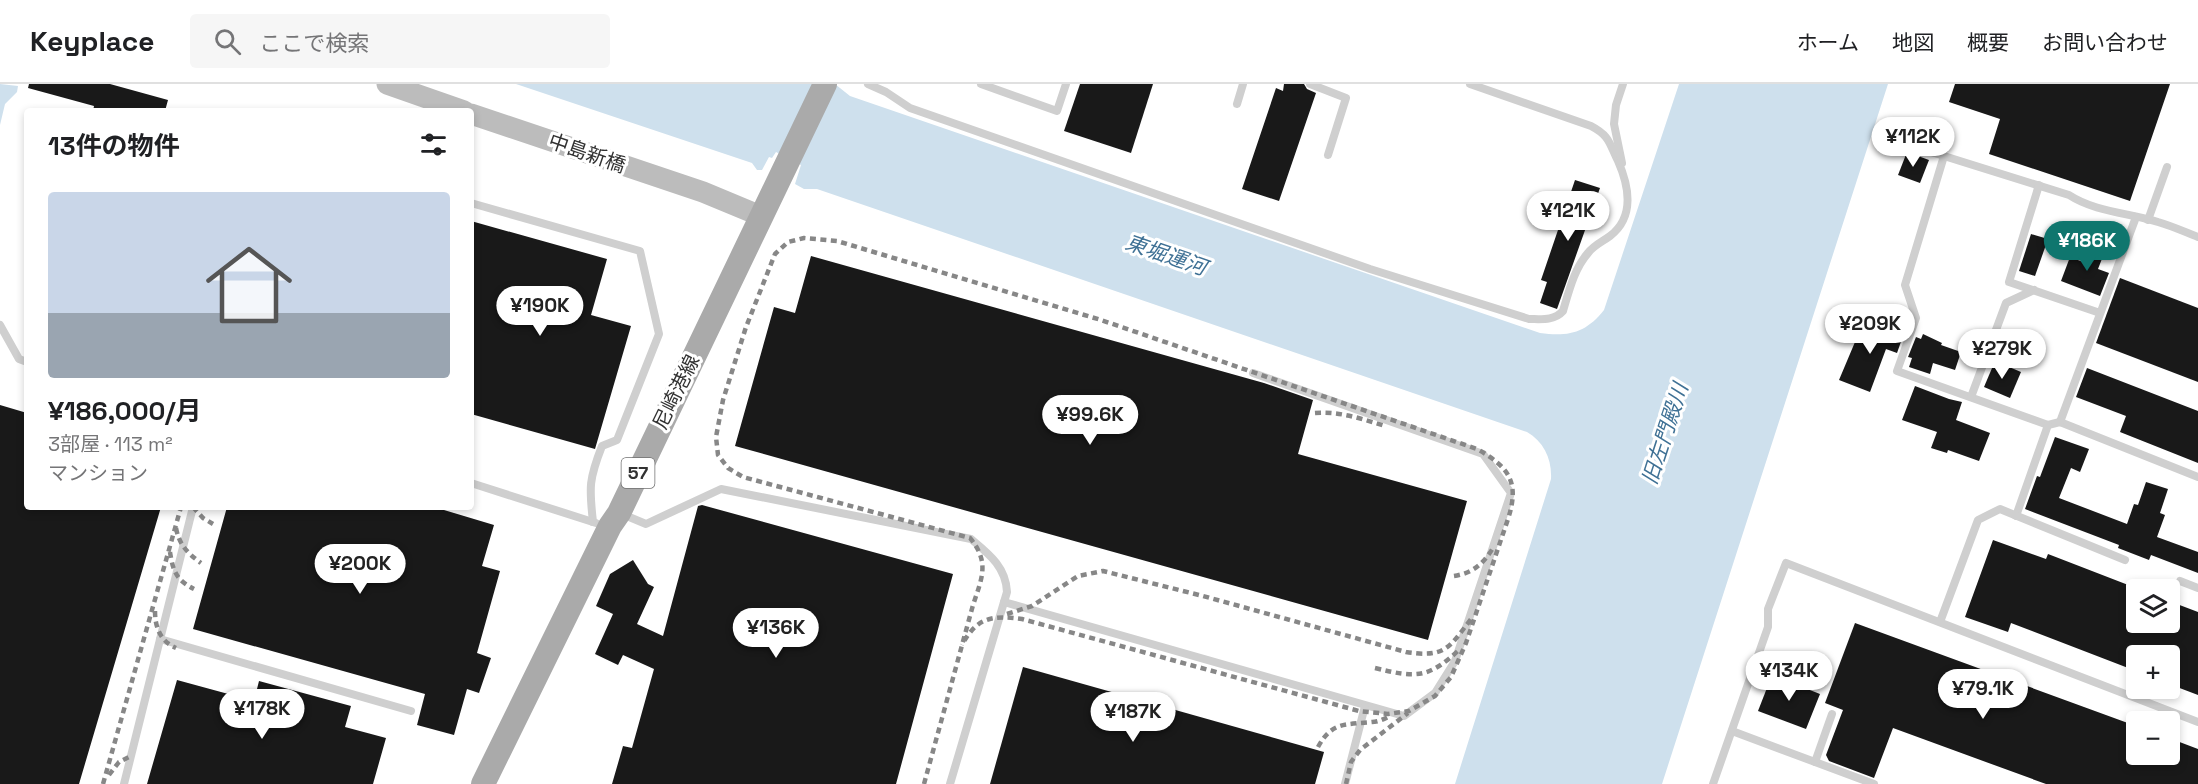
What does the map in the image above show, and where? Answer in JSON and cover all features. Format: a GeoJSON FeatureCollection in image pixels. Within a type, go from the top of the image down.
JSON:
{"type":"FeatureCollection","features":[{"type":"Feature","properties":{"kind":"main road","name":"尼崎港線"},"geometry":{"type":"LineString","coordinates":[[483,784],[607,520],[825,84]]}},
{"type":"Feature","properties":{"kind":"street"},"geometry":{"type":"LineString","coordinates":[[387,84],[455,108]]}},
{"type":"Feature","properties":{"kind":"street","name":"中島新橋"},"geometry":{"type":"LineString","coordinates":[[474,115],[703,192],[761,216]]}},
{"type":"Feature","properties":{"kind":"lane"},"geometry":{"type":"LineString","coordinates":[[868,84],[886,92],[910,108],[1370,268],[1529,319],[1548,319],[1558,316],[1563,311],[1575,273],[1587,254],[1597,244],[1611,236],[1624,220],[1628,205],[1628,190],[1614,124],[1616,105],[1623,84]]}},
{"type":"Feature","properties":{"kind":"lane"},"geometry":{"type":"LineString","coordinates":[[981,84],[1057,111],[1066,84]]}},
{"type":"Feature","properties":{"kind":"lane"},"geometry":{"type":"LineString","coordinates":[[1237,104],[1243,84]]}},
{"type":"Feature","properties":{"kind":"lane"},"geometry":{"type":"LineString","coordinates":[[1310,84],[1346,98],[1328,155]]}},
{"type":"Feature","properties":{"kind":"lane"},"geometry":{"type":"LineString","coordinates":[[1470,84],[1591,126],[1605,133],[1625,176]]}},
{"type":"Feature","properties":{"kind":"lane"},"geometry":{"type":"LineString","coordinates":[[1911,146],[2198,237]]}},
{"type":"Feature","properties":{"kind":"lane"},"geometry":{"type":"LineString","coordinates":[[1944,156],[1905,285],[1916,318],[1897,371],[2048,425],[2060,422],[2198,477]]}},
{"type":"Feature","properties":{"kind":"lane"},"geometry":{"type":"LineString","coordinates":[[2148,220],[2167,167]]}},
{"type":"Feature","properties":{"kind":"lane"},"geometry":{"type":"LineString","coordinates":[[2039,186],[2009,282],[2100,313]]}},
{"type":"Feature","properties":{"kind":"lane"},"geometry":{"type":"LineString","coordinates":[[474,204],[640,251],[659,334],[617,440],[602,446],[592,472],[589,486],[607,520]]}},
{"type":"Feature","properties":{"kind":"lane"},"geometry":{"type":"LineString","coordinates":[[2060,422],[2136,217]]}},
{"type":"Feature","properties":{"kind":"lane"},"geometry":{"type":"LineString","coordinates":[[1971,398],[2006,303],[2034,290]]}},
{"type":"Feature","properties":{"kind":"lane"},"geometry":{"type":"LineString","coordinates":[[0,325],[19,359],[24,361]]}},
{"type":"Feature","properties":{"kind":"lane"},"geometry":{"type":"LineString","coordinates":[[1004,602],[1404,716],[1434,693],[1455,661],[1511,493],[1483,454],[1253,373]]}},
{"type":"Feature","properties":{"kind":"lane"},"geometry":{"type":"LineString","coordinates":[[2016,516],[2048,425]]}},
{"type":"Feature","properties":{"kind":"lane"},"geometry":{"type":"LineString","coordinates":[[474,484],[607,520],[646,524],[721,489],[971,539],[992,556],[1006,578],[1007,592],[951,784]]}},
{"type":"Feature","properties":{"kind":"lane"},"geometry":{"type":"LineString","coordinates":[[1940,622],[1978,520],[2000,509],[2126,560]]}},
{"type":"Feature","properties":{"kind":"lane"},"geometry":{"type":"LineString","coordinates":[[124,784],[192,510]]}},
{"type":"Feature","properties":{"kind":"lane"},"geometry":{"type":"LineString","coordinates":[[1713,784],[1768,627],[1768,609],[1786,563],[2198,722]]}},
{"type":"Feature","properties":{"kind":"lane"},"geometry":{"type":"LineString","coordinates":[[2180,580],[2198,588]]}},
{"type":"Feature","properties":{"kind":"lane"},"geometry":{"type":"LineString","coordinates":[[160,639],[411,711]]}},
{"type":"Feature","properties":{"kind":"lane"},"geometry":{"type":"LineString","coordinates":[[1345,784],[1365,706]]}},
{"type":"Feature","properties":{"kind":"lane"},"geometry":{"type":"LineString","coordinates":[[1815,762],[1832,714]]}},
{"type":"Feature","properties":{"kind":"lane"},"geometry":{"type":"LineString","coordinates":[[1731,731],[1874,784]]}},
{"type":"Feature","properties":{"kind":"water"},"geometry":{"type":"Polygon","coordinates":[[[0,84],[18,86],[17,92],[5,104],[0,125],[0,84]]]}},
{"type":"Feature","properties":{"kind":"water"},"geometry":{"type":"Polygon","coordinates":[[[516,84],[835,84],[850,96],[1540,333],[1568,334],[1590,324],[1604,310],[1679,84],[1888,84],[1662,784],[1455,784],[1551,479],[1546,452],[1533,436],[1527,432],[817,189],[804,189],[795,184],[801,165],[776,152],[772,158],[769,157],[762,170],[757,170],[752,163],[516,84]]]}},
{"type":"Feature","properties":{"kind":"building"},"geometry":{"type":"Polygon","coordinates":[[[29,84],[110,84],[168,100],[166,108],[94,108],[94,106],[28,88],[29,84]]]}},
{"type":"Feature","properties":{"kind":"building"},"geometry":{"type":"Polygon","coordinates":[[[1080,84],[1153,84],[1131,153],[1064,131],[1080,84]]]}},
{"type":"Feature","properties":{"kind":"building"},"geometry":{"type":"Polygon","coordinates":[[[1284,84],[1304,84],[1307,89],[1316,93],[1279,201],[1242,189],[1276,88],[1283,91],[1284,84]]]}},
{"type":"Feature","properties":{"kind":"building"},"geometry":{"type":"Polygon","coordinates":[[[1955,84],[2170,84],[2130,201],[1989,154],[2000,119],[1949,102],[1955,84]]]}},
{"type":"Feature","properties":{"kind":"building"},"geometry":{"type":"Polygon","coordinates":[[[1907,152],[1929,160],[1920,183],[1898,175],[1907,152]]]}},
{"type":"Feature","properties":{"kind":"building"},"geometry":{"type":"Polygon","coordinates":[[[1575,180],[1600,188],[1557,309],[1540,303],[1547,282],[1541,280],[1575,180]]]}},
{"type":"Feature","properties":{"kind":"building"},"geometry":{"type":"Polygon","coordinates":[[[474,222],[607,259],[591,315],[631,326],[595,449],[474,415],[474,222]]]}},
{"type":"Feature","properties":{"kind":"building"},"geometry":{"type":"Polygon","coordinates":[[[2031,234],[2048,239],[2035,276],[2019,271],[2031,234]]]}},
{"type":"Feature","properties":{"kind":"building"},"geometry":{"type":"Polygon","coordinates":[[[2090,245],[2105,251],[2098,269],[2109,273],[2100,296],[2061,281],[2070,257],[2083,262],[2090,245]]]}},
{"type":"Feature","properties":{"kind":"building"},"geometry":{"type":"Polygon","coordinates":[[[811,256],[1264,383],[1313,400],[1298,454],[1467,501],[1428,640],[735,446],[774,307],[795,313],[811,256]]]}},
{"type":"Feature","properties":{"kind":"building"},"geometry":{"type":"Polygon","coordinates":[[[2120,278],[2198,308],[2198,382],[2096,343],[2120,278]]]}},
{"type":"Feature","properties":{"kind":"building"},"geometry":{"type":"Polygon","coordinates":[[[1866,320],[1904,333],[1897,353],[1886,349],[1870,392],[1839,380],[1855,342],[1859,343],[1866,320]]]}},
{"type":"Feature","properties":{"kind":"building"},"geometry":{"type":"Polygon","coordinates":[[[1923,334],[1942,343],[1941,345],[1961,352],[1955,370],[1933,363],[1930,374],[1909,367],[1912,358],[1908,357],[1916,337],[1921,339],[1923,334]]]}},
{"type":"Feature","properties":{"kind":"building"},"geometry":{"type":"Polygon","coordinates":[[[1995,361],[2021,372],[2010,398],[1984,387],[1995,361]]]}},
{"type":"Feature","properties":{"kind":"building"},"geometry":{"type":"Polygon","coordinates":[[[2087,368],[2198,411],[2198,463],[2120,432],[2126,416],[2076,397],[2087,368]]]}},
{"type":"Feature","properties":{"kind":"building"},"geometry":{"type":"Polygon","coordinates":[[[1915,386],[1962,402],[1956,420],[1990,433],[1979,461],[1948,450],[1947,453],[1931,448],[1937,432],[1902,420],[1915,386]]]}},
{"type":"Feature","properties":{"kind":"building"},"geometry":{"type":"Polygon","coordinates":[[[0,405],[24,412],[24,510],[160,510],[79,784],[0,784],[0,405]]]}},
{"type":"Feature","properties":{"kind":"building"},"geometry":{"type":"Polygon","coordinates":[[[2055,437],[2089,449],[2080,472],[2071,468],[2059,498],[2127,524],[2134,504],[2138,505],[2146,482],[2168,489],[2160,513],[2165,515],[2157,537],[2198,552],[2198,573],[2151,555],[2149,560],[2118,548],[2119,545],[2025,509],[2055,437]]]}},
{"type":"Feature","properties":{"kind":"building"},"geometry":{"type":"Polygon","coordinates":[[[702,505],[953,574],[896,784],[612,784],[623,746],[632,748],[654,669],[623,655],[618,665],[595,654],[613,614],[596,606],[610,574],[633,560],[648,584],[654,587],[637,624],[663,636],[698,506],[702,505]]]}},
{"type":"Feature","properties":{"kind":"building"},"geometry":{"type":"Polygon","coordinates":[[[226,510],[444,510],[494,525],[482,566],[500,571],[477,653],[491,658],[479,693],[467,689],[454,735],[417,725],[425,694],[193,629],[226,510]]]}},
{"type":"Feature","properties":{"kind":"building"},"geometry":{"type":"Polygon","coordinates":[[[1993,540],[2046,559],[2048,554],[2126,584],[2126,633],[2180,633],[2180,605],[2198,612],[2198,695],[2180,688],[2180,645],[2126,645],[2126,667],[2011,623],[2008,632],[1965,617],[1993,540]]]}},
{"type":"Feature","properties":{"kind":"building"},"geometry":{"type":"Polygon","coordinates":[[[1855,623],[2126,722],[2126,765],[2180,765],[2180,742],[2198,749],[2198,784],[2046,784],[1893,728],[1874,778],[1829,761],[1826,755],[1843,710],[1825,703],[1855,623]]]}},
{"type":"Feature","properties":{"kind":"building"},"geometry":{"type":"Polygon","coordinates":[[[1023,667],[1324,752],[1315,784],[990,784],[1023,667]]]}},
{"type":"Feature","properties":{"kind":"building"},"geometry":{"type":"Polygon","coordinates":[[[1772,675],[1820,694],[1806,729],[1758,711],[1772,675]]]}},
{"type":"Feature","properties":{"kind":"building"},"geometry":{"type":"Polygon","coordinates":[[[177,680],[254,701],[259,681],[351,706],[345,727],[386,738],[373,784],[147,784],[177,680]]]}},
{"type":"Feature","properties":{"kind":"railway"},"geometry":{"type":"LineString","coordinates":[[924,784],[973,605],[981,578],[982,563],[976,547],[970,538],[743,477],[728,468],[718,455],[716,437],[723,400],[746,327],[775,254],[788,242],[804,238],[837,241],[1101,320],[1477,449],[1504,469],[1512,485],[1513,495],[1508,519],[1466,643],[1451,677],[1435,696],[1409,711],[1388,714],[1359,711],[1022,619],[1002,617],[986,620],[973,629],[968,636],[962,645]]}},
{"type":"Feature","properties":{"kind":"railway"},"geometry":{"type":"LineString","coordinates":[[1315,413],[1342,414],[1385,426]]}},
{"type":"Feature","properties":{"kind":"railway"},"geometry":{"type":"LineString","coordinates":[[103,784],[180,510]]}},
{"type":"Feature","properties":{"kind":"railway"},"geometry":{"type":"LineString","coordinates":[[196,510],[213,524]]}},
{"type":"Feature","properties":{"kind":"railway"},"geometry":{"type":"LineString","coordinates":[[176,528],[184,548],[201,563]]}},
{"type":"Feature","properties":{"kind":"railway"},"geometry":{"type":"LineString","coordinates":[[1454,576],[1467,573],[1477,567],[1493,548]]}},
{"type":"Feature","properties":{"kind":"railway"},"geometry":{"type":"LineString","coordinates":[[170,552],[176,574],[194,589]]}},
{"type":"Feature","properties":{"kind":"railway"},"geometry":{"type":"LineString","coordinates":[[1007,614],[1032,606],[1078,576],[1103,571],[1406,652],[1430,653],[1445,649],[1471,619]]}},
{"type":"Feature","properties":{"kind":"railway"},"geometry":{"type":"LineString","coordinates":[[155,611],[156,623],[162,637],[176,648]]}},
{"type":"Feature","properties":{"kind":"railway"},"geometry":{"type":"LineString","coordinates":[[1375,668],[1411,674],[1430,671],[1460,649]]}},
{"type":"Feature","properties":{"kind":"railway"},"geometry":{"type":"LineString","coordinates":[[1346,784],[1351,762],[1360,750],[1408,713]]}},
{"type":"Feature","properties":{"kind":"railway"},"geometry":{"type":"LineString","coordinates":[[1318,747],[1334,728],[1347,724],[1376,721],[1390,716]]}},
{"type":"Feature","properties":{"kind":"railway"},"geometry":{"type":"LineString","coordinates":[[109,775],[119,762],[131,756]]}},
{"type":"Feature","properties":{"kind":"water label","name":"東堀運河"},"geometry":{"type":"Point","coordinates":[1166,255]}},
{"type":"Feature","properties":{"kind":"water label","name":"旧左門殿川"},"geometry":{"type":"Point","coordinates":[1665,434]}}]}
